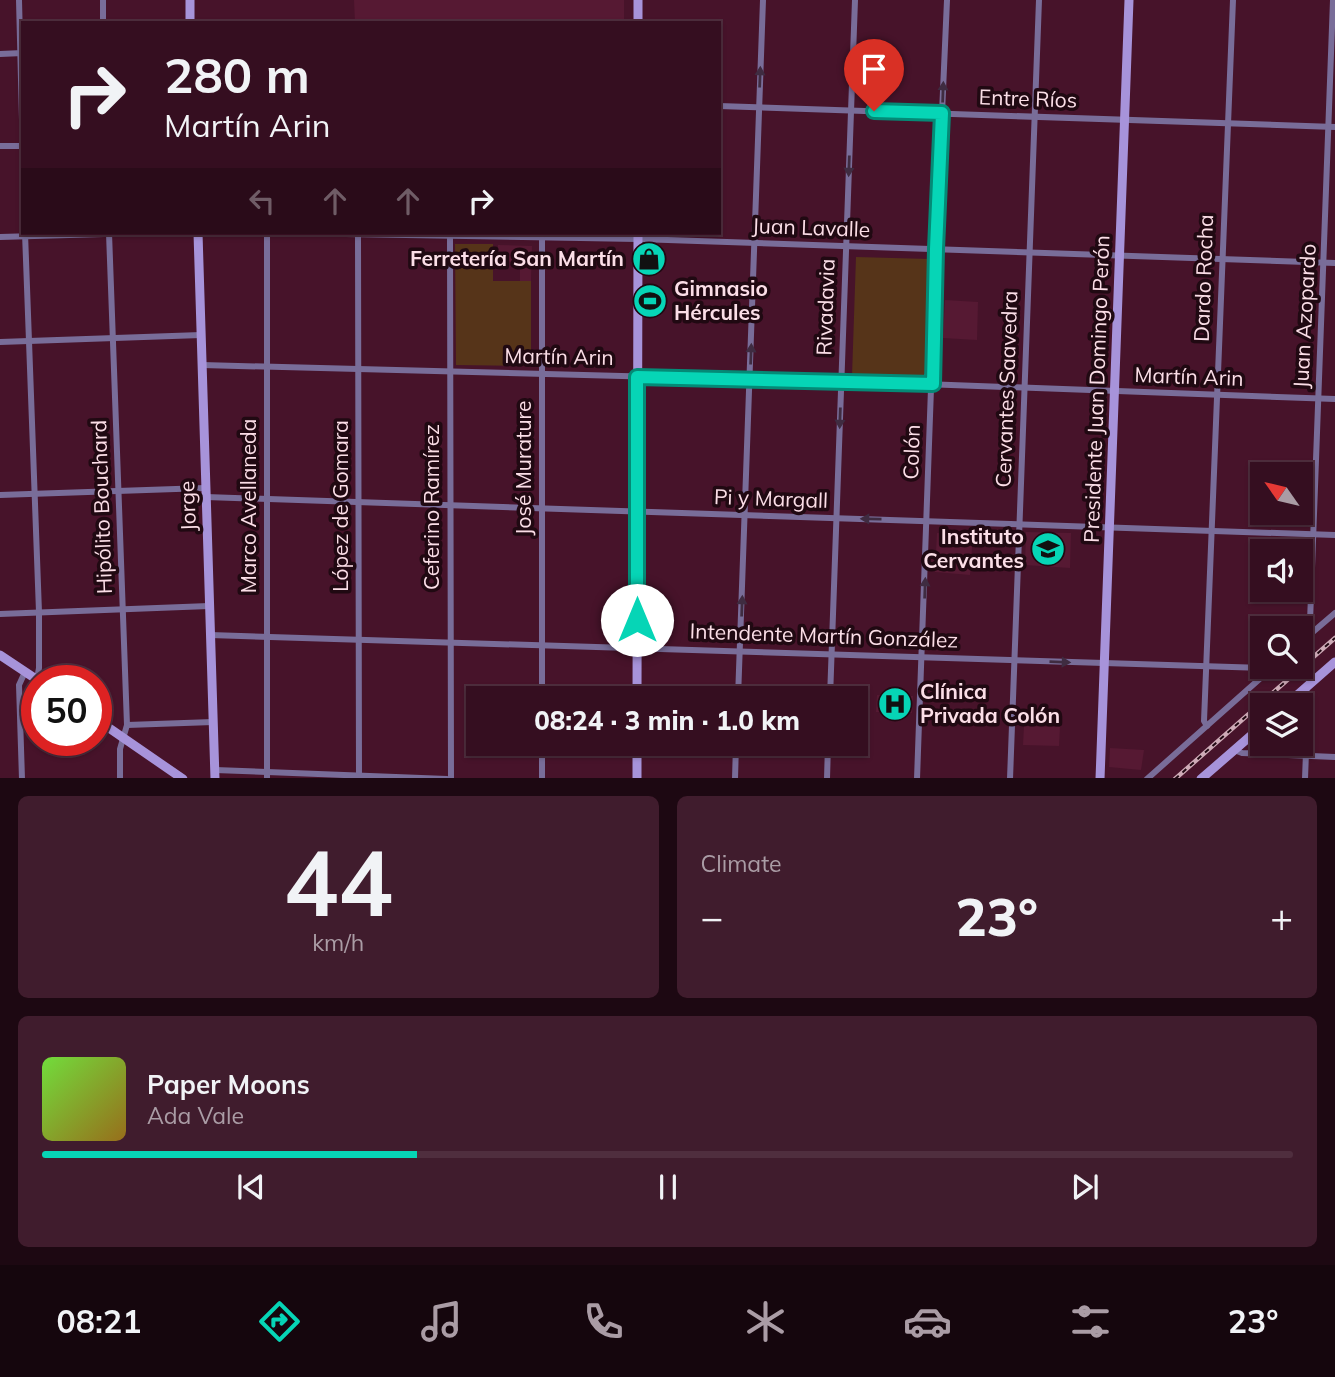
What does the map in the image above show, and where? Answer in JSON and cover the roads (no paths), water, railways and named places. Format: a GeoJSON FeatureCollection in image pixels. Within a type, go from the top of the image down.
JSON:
{"type":"FeatureCollection","features":[{"type":"Feature","properties":{"kind":"street"},"geometry":{"type":"LineString","coordinates":[[19,0],[21,35]]}},
{"type":"Feature","properties":{"kind":"street"},"geometry":{"type":"LineString","coordinates":[[103,0],[103,21]]}},
{"type":"Feature","properties":{"kind":"street"},"geometry":{"type":"LineString","coordinates":[[190,0],[190,21]]}},
{"type":"Feature","properties":{"kind":"street"},"geometry":{"type":"LineString","coordinates":[[638,0],[638,21]]}},
{"type":"Feature","properties":{"kind":"street"},"geometry":{"type":"LineString","coordinates":[[739,686],[763,0]]}},
{"type":"Feature","properties":{"kind":"street","name":"Rivadavia"},"geometry":{"type":"LineString","coordinates":[[830,686],[855,0]]}},
{"type":"Feature","properties":{"kind":"street","name":"Colón"},"geometry":{"type":"LineString","coordinates":[[917,778],[947,0]]}},
{"type":"Feature","properties":{"kind":"street","name":"Cervantes Saavedra"},"geometry":{"type":"LineString","coordinates":[[1010,778],[1039,0]]}},
{"type":"Feature","properties":{"kind":"street","name":"Presidente Juan Domingo Perón"},"geometry":{"type":"LineString","coordinates":[[1100,778],[1129,0]]}},
{"type":"Feature","properties":{"kind":"street","name":"Dardo Rocha"},"geometry":{"type":"LineString","coordinates":[[1207,726],[1204,720],[1233,0]]}},
{"type":"Feature","properties":{"kind":"street","name":"Juan Azopardo"},"geometry":{"type":"LineString","coordinates":[[1310,616],[1332,127],[1334,0]]}},
{"type":"Feature","properties":{"kind":"street"},"geometry":{"type":"LineString","coordinates":[[0,54],[21,53]]}},
{"type":"Feature","properties":{"kind":"street","name":"Entre Ríos"},"geometry":{"type":"LineString","coordinates":[[721,106],[1332,127]]}},
{"type":"Feature","properties":{"kind":"street"},"geometry":{"type":"LineString","coordinates":[[0,146],[21,146]]}},
{"type":"Feature","properties":{"kind":"street"},"geometry":{"type":"LineString","coordinates":[[0,237],[21,234]]}},
{"type":"Feature","properties":{"kind":"street"},"geometry":{"type":"LineString","coordinates":[[25,235],[39,665]]}},
{"type":"Feature","properties":{"kind":"street","name":"Hipólito Bouchard"},"geometry":{"type":"LineString","coordinates":[[109,235],[127,725],[119,754],[120,778]]}},
{"type":"Feature","properties":{"kind":"street","name":"Jorge"},"geometry":{"type":"LineString","coordinates":[[198,235],[215,774]]}},
{"type":"Feature","properties":{"kind":"street","name":"Marco Avellaneda"},"geometry":{"type":"LineString","coordinates":[[267,235],[267,775]]}},
{"type":"Feature","properties":{"kind":"street","name":"López de Gomara"},"geometry":{"type":"LineString","coordinates":[[358,235],[359,777]]}},
{"type":"Feature","properties":{"kind":"street","name":"Juan Lavalle"},"geometry":{"type":"LineString","coordinates":[[404,235],[542,238],[638,236],[755,244],[1335,263]]}},
{"type":"Feature","properties":{"kind":"street","name":"Ceferino Ramírez"},"geometry":{"type":"LineString","coordinates":[[449,778],[450,236]]}},
{"type":"Feature","properties":{"kind":"street"},"geometry":{"type":"LineString","coordinates":[[637,686],[638,236]]}},
{"type":"Feature","properties":{"kind":"street","name":"José Murature"},"geometry":{"type":"LineString","coordinates":[[541,686],[542,238]]}},
{"type":"Feature","properties":{"kind":"street"},"geometry":{"type":"LineString","coordinates":[[0,342],[201,335]]}},
{"type":"Feature","properties":{"kind":"street","name":"Martín Arin"},"geometry":{"type":"LineString","coordinates":[[202,365],[933,384],[1335,399]]}},
{"type":"Feature","properties":{"kind":"street","name":"Pi y Margall"},"geometry":{"type":"LineString","coordinates":[[0,495],[119,491],[206,492],[267,500],[1335,535]]}},
{"type":"Feature","properties":{"kind":"street"},"geometry":{"type":"LineString","coordinates":[[0,614],[209,606]]}},
{"type":"Feature","properties":{"kind":"street"},"geometry":{"type":"LineString","coordinates":[[1313,632],[1335,613]]}},
{"type":"Feature","properties":{"kind":"street","name":"Intendente Martín González"},"geometry":{"type":"LineString","coordinates":[[210,635],[1250,668]]}},
{"type":"Feature","properties":{"kind":"street"},"geometry":{"type":"LineString","coordinates":[[0,655],[21,669]]}},
{"type":"Feature","properties":{"kind":"street"},"geometry":{"type":"LineString","coordinates":[[1300,693],[1335,662]]}},
{"type":"Feature","properties":{"kind":"street"},"geometry":{"type":"LineString","coordinates":[[1147,778],[1259,679]]}},
{"type":"Feature","properties":{"kind":"street"},"geometry":{"type":"LineString","coordinates":[[21,681],[21,748]]}},
{"type":"Feature","properties":{"kind":"street"},"geometry":{"type":"LineString","coordinates":[[1306,688],[1307,693]]}},
{"type":"Feature","properties":{"kind":"street"},"geometry":{"type":"LineString","coordinates":[[127,725],[213,722]]}},
{"type":"Feature","properties":{"kind":"street"},"geometry":{"type":"LineString","coordinates":[[112,729],[182,778]]}},
{"type":"Feature","properties":{"kind":"street"},"geometry":{"type":"LineString","coordinates":[[1202,778],[1250,736]]}},
{"type":"Feature","properties":{"kind":"street"},"geometry":{"type":"LineString","coordinates":[[1234,750],[1250,753]]}},
{"type":"Feature","properties":{"kind":"street"},"geometry":{"type":"LineString","coordinates":[[1313,755],[1335,757]]}},
{"type":"Feature","properties":{"kind":"street"},"geometry":{"type":"LineString","coordinates":[[21,756],[22,778]]}},
{"type":"Feature","properties":{"kind":"street"},"geometry":{"type":"LineString","coordinates":[[542,756],[542,778]]}},
{"type":"Feature","properties":{"kind":"street"},"geometry":{"type":"LineString","coordinates":[[637,756],[637,778]]}},
{"type":"Feature","properties":{"kind":"street"},"geometry":{"type":"LineString","coordinates":[[735,778],[736,756]]}},
{"type":"Feature","properties":{"kind":"street"},"geometry":{"type":"LineString","coordinates":[[827,778],[828,756]]}},
{"type":"Feature","properties":{"kind":"street"},"geometry":{"type":"LineString","coordinates":[[1305,778],[1306,756]]}},
{"type":"Feature","properties":{"kind":"street"},"geometry":{"type":"LineString","coordinates":[[215,774],[404,778]]}},
{"type":"Feature","properties":{"kind":"railway"},"geometry":{"type":"LineString","coordinates":[[1176,778],[1335,638]]}},
{"type":"Feature","properties":{"kind":"place","name":"Ferretería San Martín"},"geometry":{"type":"Point","coordinates":[649,259]}},
{"type":"Feature","properties":{"kind":"place","name":"Gimnasio Hércules"},"geometry":{"type":"Point","coordinates":[650,301]}},
{"type":"Feature","properties":{"kind":"place","name":"Instituto Cervantes"},"geometry":{"type":"Point","coordinates":[1048,549]}},
{"type":"Feature","properties":{"kind":"place","name":"Clínica Privada Colón"},"geometry":{"type":"Point","coordinates":[895,704]}}]}
